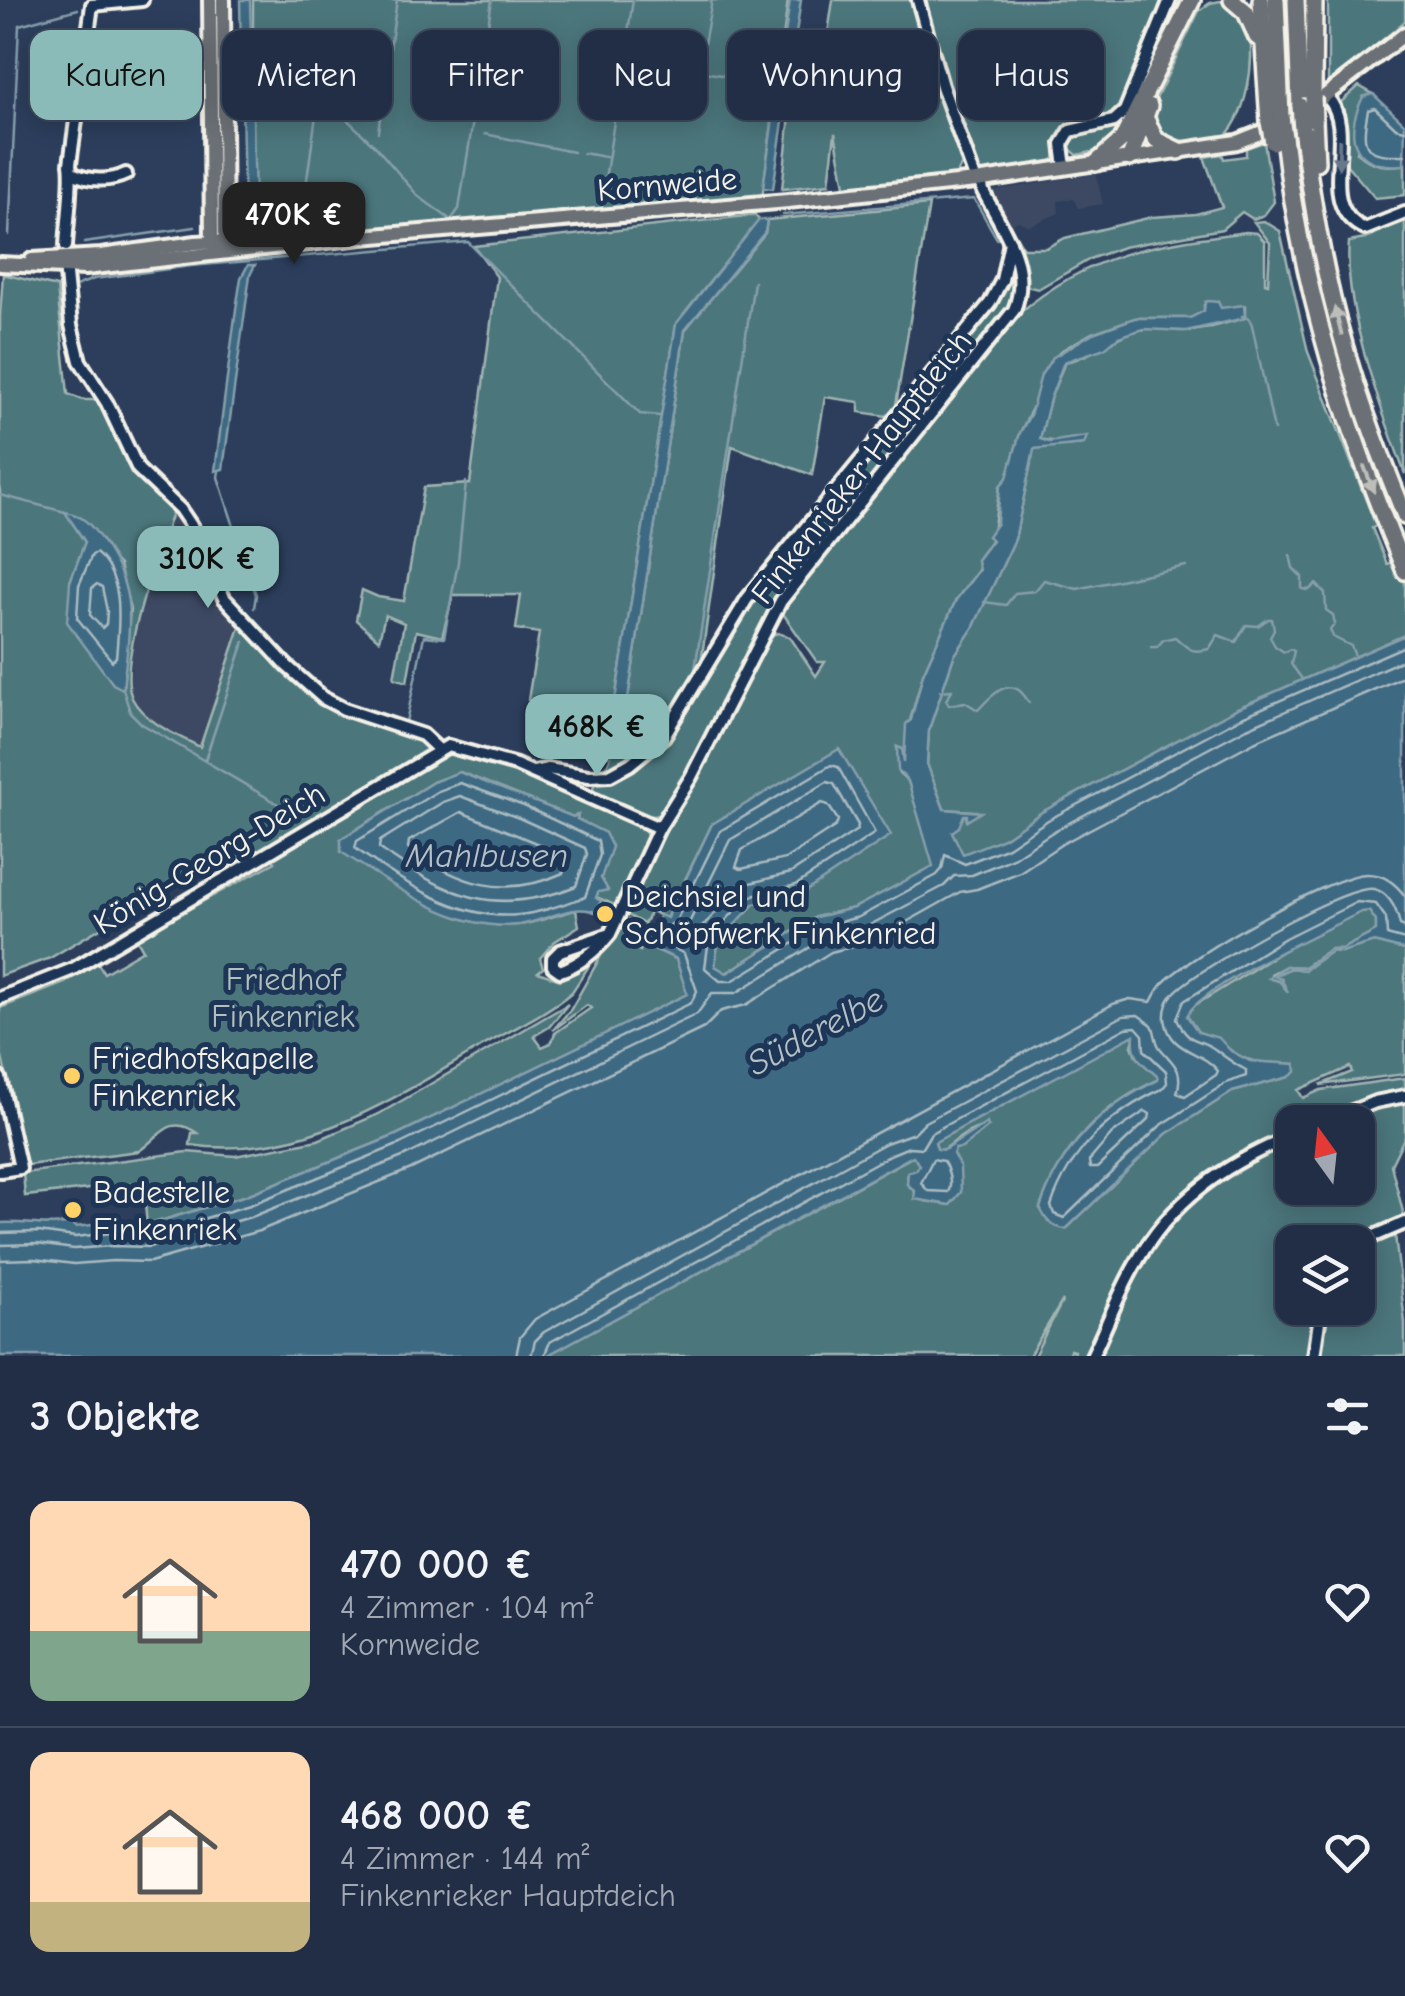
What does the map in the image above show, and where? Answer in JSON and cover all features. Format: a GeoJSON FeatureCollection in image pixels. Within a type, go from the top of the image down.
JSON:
{"type":"FeatureCollection","features":[{"type":"Feature","properties":{"kind":"highway"},"geometry":{"type":"LineString","coordinates":[[1096,163],[1122,140],[1192,0]]}},
{"type":"Feature","properties":{"kind":"highway"},"geometry":{"type":"LineString","coordinates":[[1130,158],[1192,14],[1205,0]]}},
{"type":"Feature","properties":{"kind":"highway"},"geometry":{"type":"LineString","coordinates":[[1232,0],[1251,20],[1322,338],[1359,453],[1403,565]]}},
{"type":"Feature","properties":{"kind":"highway"},"geometry":{"type":"LineString","coordinates":[[1260,0],[1263,66]]}},
{"type":"Feature","properties":{"kind":"highway"},"geometry":{"type":"LineString","coordinates":[[1275,119],[1276,0]]}},
{"type":"Feature","properties":{"kind":"highway"},"geometry":{"type":"LineString","coordinates":[[1296,0],[1313,100]]}},
{"type":"Feature","properties":{"kind":"highway"},"geometry":{"type":"LineString","coordinates":[[1317,0],[1313,100],[1308,124],[1310,185],[1344,346],[1405,516]]}},
{"type":"Feature","properties":{"kind":"highway"},"geometry":{"type":"LineString","coordinates":[[1145,116],[1156,140],[1178,151]]}},
{"type":"Feature","properties":{"kind":"highway"},"geometry":{"type":"LineString","coordinates":[[1122,140],[1130,158]]}},
{"type":"Feature","properties":{"kind":"main road"},"geometry":{"type":"LineString","coordinates":[[210,0],[220,245]]}},
{"type":"Feature","properties":{"kind":"main road"},"geometry":{"type":"LineString","coordinates":[[220,245],[226,212],[223,0]]}},
{"type":"Feature","properties":{"kind":"main road","name":"Kornweide"},"geometry":{"type":"LineString","coordinates":[[0,264],[769,203],[978,181],[1237,142],[1295,119],[1313,100],[1405,34]]}},
{"type":"Feature","properties":{"kind":"main road"},"geometry":{"type":"LineString","coordinates":[[226,212],[239,229],[267,239]]}},
{"type":"Feature","properties":{"kind":"main road","name":"Kornweide"},"geometry":{"type":"LineString","coordinates":[[220,245],[267,239],[362,237]]}},
{"type":"Feature","properties":{"kind":"street"},"geometry":{"type":"LineString","coordinates":[[142,0],[88,3],[70,164],[65,258],[70,318],[80,361],[107,403],[138,470],[180,510],[198,536],[224,598],[323,698],[426,737],[439,750],[456,746],[534,772],[659,828]]}},
{"type":"Feature","properties":{"kind":"street","name":"Finkenrieker Hauptdeich"},"geometry":{"type":"LineString","coordinates":[[610,934],[560,951],[553,958],[553,966],[560,972],[573,966],[610,934],[659,828],[691,778],[787,592],[1010,317],[1020,287],[1018,264],[1010,242],[978,181],[942,86],[918,0]]}},
{"type":"Feature","properties":{"kind":"street"},"geometry":{"type":"LineString","coordinates":[[1065,168],[1062,144],[1070,131],[1114,122],[1129,106],[1170,0]]}},
{"type":"Feature","properties":{"kind":"street"},"geometry":{"type":"LineString","coordinates":[[1313,100],[1338,117],[1339,196],[1344,212],[1365,229],[1405,214]]}},
{"type":"Feature","properties":{"kind":"street"},"geometry":{"type":"LineString","coordinates":[[72,173],[82,178],[112,179],[126,174]]}},
{"type":"Feature","properties":{"kind":"street","name":"Finkenrieker Hauptdeich"},"geometry":{"type":"LineString","coordinates":[[534,772],[548,769],[589,776],[610,775],[664,736],[747,599],[990,303],[1002,280],[1010,242]]}},
{"type":"Feature","properties":{"kind":"street","name":"König-Georg-Deich"},"geometry":{"type":"LineString","coordinates":[[0,998],[73,969],[439,750]]}},
{"type":"Feature","properties":{"kind":"street"},"geometry":{"type":"LineString","coordinates":[[0,1078],[20,1168],[0,1171]]}},
{"type":"Feature","properties":{"kind":"street"},"geometry":{"type":"LineString","coordinates":[[1368,1105],[1405,1096]]}},
{"type":"Feature","properties":{"kind":"street"},"geometry":{"type":"LineString","coordinates":[[1092,1356],[1135,1264],[1177,1205],[1226,1168],[1275,1144]]}},
{"type":"Feature","properties":{"kind":"street"},"geometry":{"type":"LineString","coordinates":[[1375,1235],[1405,1223]]}},
{"type":"Feature","properties":{"kind":"street"},"geometry":{"type":"LineString","coordinates":[[1314,1356],[1319,1325]]}},
{"type":"Feature","properties":{"kind":"shaded area"},"geometry":{"type":"Polygon","coordinates":[[[1096,174],[1103,204],[1078,208],[1074,199],[1058,201],[1059,213],[1029,226],[1018,221],[1010,225],[991,191],[1096,174]]]}},
{"type":"Feature","properties":{"kind":"shaded area"},"geometry":{"type":"Polygon","coordinates":[[[173,510],[188,530],[186,539],[196,543],[217,594],[241,624],[200,748],[147,717],[130,694],[133,633],[173,510]]]}},
{"type":"Feature","properties":{"kind":"green space"},"geometry":{"type":"Polygon","coordinates":[[[253,0],[788,0],[784,30],[727,30],[727,120],[772,120],[762,199],[371,230],[268,231],[253,188],[253,120],[392,120],[392,30],[253,30],[253,0]]]}},
{"type":"Feature","properties":{"kind":"green space"},"geometry":{"type":"Polygon","coordinates":[[[833,0],[914,0],[924,30],[828,30],[833,0]]]}},
{"type":"Feature","properties":{"kind":"green space"},"geometry":{"type":"Polygon","coordinates":[[[921,0],[1166,0],[1125,103],[1104,118],[1104,30],[958,30],[958,119],[938,60],[938,30],[930,30],[921,0]]]}},
{"type":"Feature","properties":{"kind":"green space"},"geometry":{"type":"Polygon","coordinates":[[[1328,0],[1405,0],[1405,21],[1328,88],[1328,0]]]}},
{"type":"Feature","properties":{"kind":"green space"},"geometry":{"type":"Polygon","coordinates":[[[1220,1],[1231,3],[1248,30],[1250,73],[1242,106],[1236,121],[1219,140],[1200,143],[1172,138],[1156,127],[1154,103],[1199,11],[1220,1]]]}},
{"type":"Feature","properties":{"kind":"green space"},"geometry":{"type":"Polygon","coordinates":[[[938,72],[966,157],[955,177],[846,191],[835,133],[829,184],[782,189],[789,120],[938,120],[938,72]]]}},
{"type":"Feature","properties":{"kind":"green space"},"geometry":{"type":"Polygon","coordinates":[[[1359,86],[1373,94],[1363,97],[1357,152],[1380,165],[1405,164],[1405,195],[1375,198],[1347,165],[1341,102],[1359,86]]]}},
{"type":"Feature","properties":{"kind":"green space"},"geometry":{"type":"Polygon","coordinates":[[[958,120],[1095,120],[1064,128],[1057,157],[1048,164],[984,174],[977,170],[958,120]]]}},
{"type":"Feature","properties":{"kind":"green space"},"geometry":{"type":"Polygon","coordinates":[[[1125,121],[1102,150],[1077,155],[1069,148],[1071,136],[1125,121]]]}},
{"type":"Feature","properties":{"kind":"green space"},"geometry":{"type":"Polygon","coordinates":[[[1264,142],[1274,202],[1264,215],[1253,219],[1242,212],[1222,229],[1123,247],[1092,258],[1038,289],[1026,286],[1022,257],[1009,231],[1012,229],[1023,248],[1046,248],[1065,238],[1152,217],[1196,214],[1222,207],[1204,157],[1246,156],[1246,148],[1264,142]]]}},
{"type":"Feature","properties":{"kind":"green space"},"geometry":{"type":"Polygon","coordinates":[[[929,205],[894,417],[859,412],[859,402],[825,397],[812,475],[732,446],[699,677],[664,736],[603,776],[624,724],[685,330],[765,233],[767,220],[929,205]]]}},
{"type":"Feature","properties":{"kind":"green space"},"geometry":{"type":"Polygon","coordinates":[[[755,215],[759,220],[752,231],[676,325],[612,719],[528,700],[539,633],[516,629],[521,595],[453,595],[442,637],[416,631],[407,682],[394,678],[404,623],[385,615],[379,640],[356,620],[362,590],[404,601],[424,487],[470,484],[497,277],[474,246],[755,215]]]}},
{"type":"Feature","properties":{"kind":"green space"},"geometry":{"type":"Polygon","coordinates":[[[1405,219],[1405,474],[1358,328],[1349,242],[1365,239],[1405,219]]]}},
{"type":"Feature","properties":{"kind":"green space"},"geometry":{"type":"Polygon","coordinates":[[[1264,221],[1280,231],[1308,352],[1387,564],[1405,558],[1405,635],[1238,708],[1042,812],[1004,838],[963,855],[952,832],[964,815],[967,820],[975,811],[944,809],[927,764],[929,729],[954,656],[973,628],[1015,539],[1034,448],[1083,444],[1040,439],[1065,362],[1144,329],[1191,331],[1245,318],[1245,306],[1221,309],[1218,302],[1204,305],[1204,311],[1190,318],[1135,318],[1092,333],[1059,352],[1020,433],[1007,478],[1000,486],[992,539],[977,560],[979,569],[956,600],[923,674],[904,763],[902,749],[897,747],[899,773],[908,781],[934,866],[854,908],[816,917],[726,973],[715,966],[718,943],[754,904],[800,895],[712,824],[666,919],[651,911],[644,924],[624,913],[628,906],[635,909],[638,904],[631,900],[652,852],[768,636],[778,633],[790,637],[816,676],[825,662],[817,662],[784,615],[782,605],[1017,315],[1071,277],[1124,254],[1246,232],[1257,233],[1265,242],[1268,284],[1270,243],[1254,222],[1264,221]]]}},
{"type":"Feature","properties":{"kind":"green space"},"geometry":{"type":"Polygon","coordinates":[[[1011,254],[1016,283],[1009,312],[761,628],[692,764],[661,814],[645,818],[590,794],[597,779],[647,756],[756,592],[991,311],[1006,281],[1011,254]]]}},
{"type":"Feature","properties":{"kind":"green space"},"geometry":{"type":"Polygon","coordinates":[[[3,274],[57,287],[68,394],[97,400],[129,468],[173,510],[142,605],[130,659],[129,681],[137,707],[162,727],[200,747],[241,624],[316,697],[425,740],[428,747],[425,754],[232,869],[222,855],[50,958],[0,976],[3,274]],[[66,513],[85,542],[70,582],[123,689],[130,609],[119,565],[66,513]]]}},
{"type":"Feature","properties":{"kind":"green space","name":"Friedhof Finkenriek"},"geometry":{"type":"Polygon","coordinates":[[[448,751],[508,765],[642,824],[649,840],[617,906],[596,897],[598,892],[607,890],[601,878],[605,833],[577,819],[577,815],[573,817],[460,772],[433,782],[341,839],[400,886],[443,911],[466,919],[516,925],[576,910],[579,926],[554,942],[540,958],[543,968],[538,972],[560,980],[589,966],[572,992],[539,1015],[378,1106],[306,1135],[230,1148],[190,1145],[192,1133],[197,1133],[179,1125],[165,1129],[139,1151],[27,1165],[0,1049],[0,1008],[65,983],[97,962],[104,973],[143,950],[136,938],[275,862],[271,856],[448,751]]]}},
{"type":"Feature","properties":{"kind":"green space"},"geometry":{"type":"Polygon","coordinates":[[[1369,911],[1376,921],[1376,931],[1342,949],[1331,949],[1304,967],[1286,966],[1271,974],[1271,979],[1279,981],[1273,976],[1291,968],[1305,970],[1331,951],[1341,952],[1374,942],[1405,950],[1405,1074],[1320,1085],[1352,1072],[1350,1067],[1298,1090],[1303,1098],[1321,1090],[1405,1078],[1405,1089],[1355,1105],[1275,1105],[1275,1139],[1201,1182],[1146,1236],[1131,1258],[1085,1356],[1073,1356],[1074,1351],[1070,1350],[1068,1356],[1034,1356],[1063,1300],[1029,1356],[546,1356],[914,1156],[919,1165],[917,1170],[908,1172],[907,1184],[925,1201],[950,1205],[961,1192],[955,1149],[987,1127],[970,1131],[943,1150],[937,1149],[935,1142],[1135,1034],[1132,1046],[1136,1056],[1158,1080],[1101,1116],[1059,1167],[1040,1208],[1066,1229],[1166,1134],[1232,1092],[1289,1077],[1295,1064],[1257,1062],[1239,1056],[1198,1032],[1187,1016],[1189,1009],[1289,947],[1369,911]]]}},
{"type":"Feature","properties":{"kind":"green space"},"geometry":{"type":"Polygon","coordinates":[[[629,920],[642,928],[630,951],[640,951],[644,944],[676,959],[688,994],[396,1135],[247,1195],[147,1225],[143,1183],[25,1196],[23,1173],[187,1152],[235,1156],[318,1140],[379,1114],[568,1004],[549,1027],[534,1036],[542,1047],[551,1043],[555,1033],[591,1008],[587,1005],[553,1030],[571,1009],[615,931],[629,920]]]}},
{"type":"Feature","properties":{"kind":"green space"},"geometry":{"type":"Polygon","coordinates":[[[1405,1101],[1405,1136],[1391,1165],[1405,1220],[1375,1232],[1375,1225],[1275,1225],[1275,1325],[1315,1325],[1310,1356],[1096,1356],[1117,1309],[1156,1241],[1190,1202],[1231,1174],[1275,1151],[1275,1205],[1375,1205],[1377,1107],[1405,1101]]]}},
{"type":"Feature","properties":{"kind":"green space"},"geometry":{"type":"Polygon","coordinates":[[[1395,1235],[1405,1356],[1320,1356],[1325,1325],[1375,1325],[1375,1243],[1395,1235]]]}},
{"type":"Feature","properties":{"kind":"water"},"geometry":{"type":"Polygon","coordinates":[[[240,0],[250,0],[251,30],[241,30],[240,0]]]}},
{"type":"Feature","properties":{"kind":"water"},"geometry":{"type":"Polygon","coordinates":[[[790,0],[801,0],[797,30],[786,30],[790,0]]]}},
{"type":"Feature","properties":{"kind":"water"},"geometry":{"type":"Polygon","coordinates":[[[1373,94],[1405,124],[1404,165],[1374,162],[1357,148],[1357,112],[1363,97],[1373,94]]]}},
{"type":"Feature","properties":{"kind":"water"},"geometry":{"type":"Polygon","coordinates":[[[242,120],[253,120],[255,200],[244,202],[242,120]]]}},
{"type":"Feature","properties":{"kind":"water"},"geometry":{"type":"Polygon","coordinates":[[[773,120],[783,120],[773,189],[763,188],[773,120]]]}},
{"type":"Feature","properties":{"kind":"water"},"geometry":{"type":"Polygon","coordinates":[[[759,220],[767,220],[765,232],[685,330],[624,724],[610,757],[599,751],[612,719],[676,324],[759,220]]]}},
{"type":"Feature","properties":{"kind":"water"},"geometry":{"type":"Polygon","coordinates":[[[248,265],[255,265],[250,275],[223,469],[215,471],[236,309],[241,278],[248,265]]]}},
{"type":"Feature","properties":{"kind":"water","name":"Süderelbe"},"geometry":{"type":"Polygon","coordinates":[[[1208,301],[1218,302],[1221,308],[1244,305],[1245,318],[1186,331],[1143,329],[1064,362],[1040,439],[1049,442],[1087,436],[1084,444],[1034,449],[1015,539],[973,628],[954,656],[929,729],[927,764],[944,809],[981,812],[967,821],[964,815],[952,832],[963,854],[1004,838],[1042,812],[1238,708],[1405,635],[1405,950],[1374,942],[1341,952],[1332,951],[1305,970],[1290,968],[1274,976],[1281,979],[1288,992],[1279,981],[1269,978],[1286,966],[1305,967],[1330,949],[1342,949],[1376,931],[1376,921],[1369,911],[1361,912],[1239,975],[1197,1004],[1187,1016],[1198,1032],[1219,1038],[1231,1051],[1250,1061],[1295,1064],[1296,1072],[1232,1092],[1166,1134],[1066,1229],[1056,1227],[1040,1208],[1071,1148],[1118,1103],[1158,1080],[1136,1054],[1134,1035],[935,1142],[937,1149],[944,1150],[987,1123],[988,1127],[962,1148],[955,1149],[961,1192],[950,1205],[914,1199],[915,1191],[907,1184],[908,1172],[919,1165],[913,1156],[546,1356],[0,1356],[0,1223],[147,1225],[247,1195],[396,1135],[687,994],[676,959],[644,944],[660,915],[667,918],[712,824],[839,749],[891,835],[800,895],[754,904],[718,943],[715,966],[727,973],[816,917],[854,908],[933,866],[908,781],[898,770],[897,747],[902,749],[904,762],[906,724],[911,720],[923,674],[956,600],[979,570],[977,560],[992,540],[988,536],[997,523],[1000,486],[1007,478],[1041,375],[1052,358],[1093,333],[1135,318],[1190,318],[1204,311],[1208,301]]]}},
{"type":"Feature","properties":{"kind":"water"},"geometry":{"type":"Polygon","coordinates":[[[65,512],[82,518],[94,529],[122,576],[129,611],[123,689],[113,684],[67,622],[70,582],[85,542],[65,512]]]}},
{"type":"Feature","properties":{"kind":"water","name":"Mahlbusen"},"geometry":{"type":"Polygon","coordinates":[[[459,772],[573,817],[578,815],[577,819],[605,833],[612,847],[601,878],[608,890],[598,892],[596,898],[601,901],[595,912],[567,911],[519,925],[471,921],[426,904],[341,852],[341,839],[433,782],[459,772]]]}},
{"type":"Feature","properties":{"kind":"waterway"},"geometry":{"type":"LineString","coordinates":[[378,132],[397,0]]}},
{"type":"Feature","properties":{"kind":"waterway"},"geometry":{"type":"LineString","coordinates":[[348,120],[418,196],[451,220],[459,209],[492,0]]}},
{"type":"Feature","properties":{"kind":"waterway"},"geometry":{"type":"LineString","coordinates":[[603,192],[633,0]]}},
{"type":"Feature","properties":{"kind":"waterway"},"geometry":{"type":"LineString","coordinates":[[707,30],[712,0]]}},
{"type":"Feature","properties":{"kind":"waterway"},"geometry":{"type":"LineString","coordinates":[[9,235],[19,25],[78,9]]}},
{"type":"Feature","properties":{"kind":"waterway"},"geometry":{"type":"LineString","coordinates":[[707,73],[727,76]]}},
{"type":"Feature","properties":{"kind":"waterway"},"geometry":{"type":"LineString","coordinates":[[301,222],[315,120]]}},
{"type":"Feature","properties":{"kind":"waterway"},"geometry":{"type":"LineString","coordinates":[[485,134],[573,152]]}},
{"type":"Feature","properties":{"kind":"waterway"},"geometry":{"type":"LineString","coordinates":[[583,153],[606,157]]}},
{"type":"Feature","properties":{"kind":"waterway"},"geometry":{"type":"LineString","coordinates":[[783,215],[974,199],[997,239]]}},
{"type":"Feature","properties":{"kind":"waterway"},"geometry":{"type":"LineString","coordinates":[[250,201],[258,224]]}},
{"type":"Feature","properties":{"kind":"waterway"},"geometry":{"type":"LineString","coordinates":[[84,243],[195,227]]}},
{"type":"Feature","properties":{"kind":"waterway"},"geometry":{"type":"LineString","coordinates":[[73,287],[94,279],[191,266],[468,242],[640,414],[660,416]]}},
{"type":"Feature","properties":{"kind":"waterway"},"geometry":{"type":"LineString","coordinates":[[695,669],[754,282]]}},
{"type":"Feature","properties":{"kind":"waterway"},"geometry":{"type":"LineString","coordinates":[[1242,316],[1249,318],[1252,325],[1274,430]]}},
{"type":"Feature","properties":{"kind":"waterway"},"geometry":{"type":"LineString","coordinates":[[219,471],[256,595],[254,608]]}},
{"type":"Feature","properties":{"kind":"waterway"},"geometry":{"type":"LineString","coordinates":[[406,722],[424,636],[444,638],[458,562],[466,482]]}},
{"type":"Feature","properties":{"kind":"waterway"},"geometry":{"type":"LineString","coordinates":[[0,495],[65,512]]}},
{"type":"Feature","properties":{"kind":"waterway"},"geometry":{"type":"LineString","coordinates":[[1290,555],[1293,568],[1302,577],[1302,589],[1309,590],[1316,584],[1325,593],[1326,610],[1333,615],[1335,624],[1330,630],[1333,637],[1351,646],[1355,656]]}},
{"type":"Feature","properties":{"kind":"waterway"},"geometry":{"type":"LineString","coordinates":[[984,602],[1006,605],[1015,593],[1035,591],[1044,580],[1077,589],[1186,566]]}},
{"type":"Feature","properties":{"kind":"waterway"},"geometry":{"type":"LineString","coordinates":[[1151,647],[1175,637],[1193,650],[1209,649],[1218,635],[1236,642],[1246,625],[1258,626],[1272,619],[1274,629],[1270,637],[1284,652],[1294,651],[1291,664],[1302,679]]}},
{"type":"Feature","properties":{"kind":"waterway"},"geometry":{"type":"LineString","coordinates":[[205,760],[244,642]]}},
{"type":"Feature","properties":{"kind":"waterway"},"geometry":{"type":"LineString","coordinates":[[940,691],[952,690],[946,700],[949,705],[965,702],[978,710],[1009,687],[1023,693],[1029,703]]}},
{"type":"Feature","properties":{"kind":"waterway"},"geometry":{"type":"LineString","coordinates":[[123,689],[130,712],[142,724],[278,804]]}},
{"type":"Feature","properties":{"kind":"place","name":"Deichsiel und Schöpfwerk Finkenried"},"geometry":{"type":"Point","coordinates":[605,914]}},
{"type":"Feature","properties":{"kind":"place","name":"Friedhofskapelle Finkenriek"},"geometry":{"type":"Point","coordinates":[72,1076]}},
{"type":"Feature","properties":{"kind":"place","name":"Badestelle Finkenriek"},"geometry":{"type":"Point","coordinates":[73,1210]}}]}
